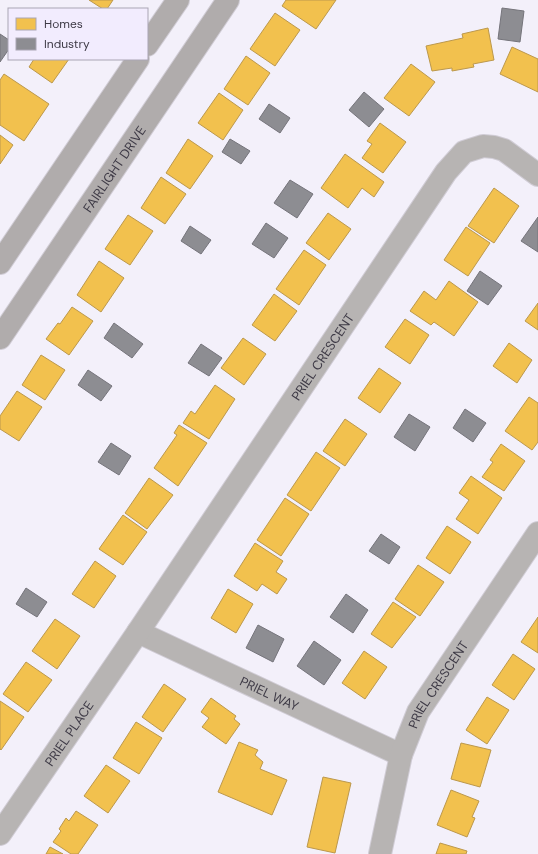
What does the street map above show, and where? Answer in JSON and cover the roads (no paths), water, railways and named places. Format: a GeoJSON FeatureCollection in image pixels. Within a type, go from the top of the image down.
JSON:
{"type":"FeatureCollection","features":[{"type":"Feature","properties":{"kind":"main road"},"geometry":{"type":"LineString","coordinates":[[148,44],[178,0]]}},
{"type":"Feature","properties":{"kind":"main road","name":"FAIRLIGHT DRIVE"},"geometry":{"type":"LineString","coordinates":[[0,338],[228,0]]}},
{"type":"Feature","properties":{"kind":"main road"},"geometry":{"type":"LineString","coordinates":[[0,263],[137,60]]}},
{"type":"Feature","properties":{"kind":"street","name":"PRIEL CRESCENT"},"geometry":{"type":"LineString","coordinates":[[138,632],[446,172],[464,152],[484,146],[504,150],[538,175]]}},
{"type":"Feature","properties":{"kind":"street","name":"PRIEL CRESCENT"},"geometry":{"type":"LineString","coordinates":[[380,854],[401,755],[418,712],[538,533]]}},
{"type":"Feature","properties":{"kind":"street","name":"PRIEL WAY"},"geometry":{"type":"LineString","coordinates":[[138,632],[401,755]]}},
{"type":"Feature","properties":{"kind":"street","name":"PRIEL PLACE"},"geometry":{"type":"LineString","coordinates":[[0,834],[138,632]]}}]}
